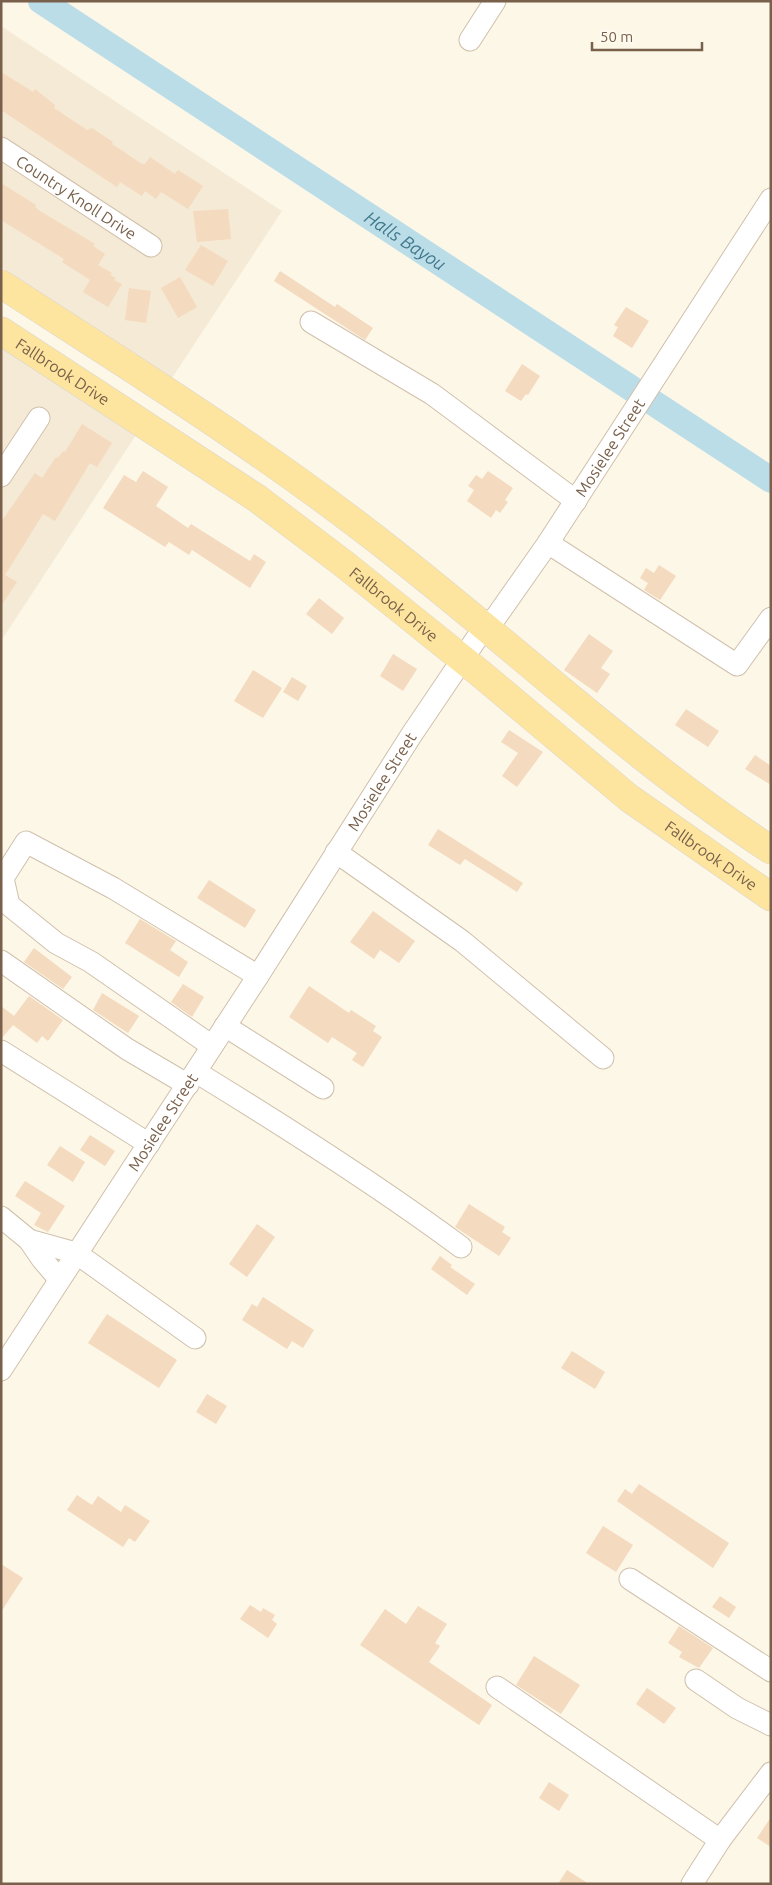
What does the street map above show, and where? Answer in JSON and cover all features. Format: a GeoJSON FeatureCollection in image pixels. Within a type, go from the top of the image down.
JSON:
{"type":"FeatureCollection","features":[{"type":"Feature","properties":{"kind":"main road"},"geometry":{"type":"LineString","coordinates":[[1,284],[281,467],[485,626],[653,767],[771,850]]}},
{"type":"Feature","properties":{"kind":"main road","name":"Fallbrook Drive"},"geometry":{"type":"LineString","coordinates":[[1,331],[258,499],[344,564],[463,659],[629,798],[771,897]]}},
{"type":"Feature","properties":{"kind":"street"},"geometry":{"type":"LineString","coordinates":[[470,40],[495,1]]}},
{"type":"Feature","properties":{"kind":"street","name":"Country Knoll Drive"},"geometry":{"type":"LineString","coordinates":[[1,148],[151,246]]}},
{"type":"Feature","properties":{"kind":"street","name":"Mosielee Street"},"geometry":{"type":"LineString","coordinates":[[1,1370],[59,1278],[258,976],[336,852],[485,626],[496,617],[548,544],[771,199]]}},
{"type":"Feature","properties":{"kind":"street"},"geometry":{"type":"LineString","coordinates":[[311,322],[432,394],[576,500]]}},
{"type":"Feature","properties":{"kind":"street"},"geometry":{"type":"LineString","coordinates":[[1,476],[39,418]]}},
{"type":"Feature","properties":{"kind":"street"},"geometry":{"type":"LineString","coordinates":[[548,544],[737,665],[771,618]]}},
{"type":"Feature","properties":{"kind":"street"},"geometry":{"type":"LineString","coordinates":[[212,1046],[91,962],[56,943],[9,906],[2,878],[26,842],[113,888],[258,976]]}},
{"type":"Feature","properties":{"kind":"street"},"geometry":{"type":"LineString","coordinates":[[336,852],[462,941],[604,1058]]}},
{"type":"Feature","properties":{"kind":"street"},"geometry":{"type":"LineString","coordinates":[[1,961],[127,1049],[192,1078],[307,1142],[424,1219],[461,1247]]}},
{"type":"Feature","properties":{"kind":"street"},"geometry":{"type":"LineString","coordinates":[[225,1026],[323,1088]]}},
{"type":"Feature","properties":{"kind":"street"},"geometry":{"type":"LineString","coordinates":[[1,1051],[149,1144]]}},
{"type":"Feature","properties":{"kind":"street"},"geometry":{"type":"LineString","coordinates":[[1,1218],[29,1240],[42,1259],[59,1278]]}},
{"type":"Feature","properties":{"kind":"street"},"geometry":{"type":"LineString","coordinates":[[29,1240],[76,1253],[195,1338]]}},
{"type":"Feature","properties":{"kind":"street"},"geometry":{"type":"LineString","coordinates":[[630,1579],[771,1671]]}},
{"type":"Feature","properties":{"kind":"street"},"geometry":{"type":"LineString","coordinates":[[696,1680],[737,1708],[771,1725]]}},
{"type":"Feature","properties":{"kind":"street"},"geometry":{"type":"LineString","coordinates":[[497,1687],[720,1840]]}},
{"type":"Feature","properties":{"kind":"street"},"geometry":{"type":"LineString","coordinates":[[692,1884],[720,1840],[769,1781]]}},
{"type":"Feature","properties":{"kind":"shaded area"},"geometry":{"type":"Polygon","coordinates":[[[1,26],[282,211],[172,378],[1,267],[1,26]]]}},
{"type":"Feature","properties":{"kind":"shaded area"},"geometry":{"type":"Polygon","coordinates":[[[1,346],[136,435],[1,641],[1,346]]]}},
{"type":"Feature","properties":{"kind":"building"},"geometry":{"type":"Polygon","coordinates":[[[1,72],[33,92],[35,89],[55,105],[54,108],[87,130],[92,128],[142,164],[145,164],[150,157],[175,174],[178,170],[203,186],[188,209],[161,192],[156,199],[145,191],[142,196],[120,182],[117,187],[1,110],[1,72]]]}},
{"type":"Feature","properties":{"kind":"building"},"geometry":{"type":"Polygon","coordinates":[[[1,183],[36,205],[35,207],[40,211],[95,244],[93,246],[105,254],[98,265],[112,273],[110,275],[116,278],[114,280],[122,284],[108,307],[83,292],[90,280],[62,262],[64,259],[1,220],[1,183]]]}},
{"type":"Feature","properties":{"kind":"building"},"geometry":{"type":"Polygon","coordinates":[[[228,209],[231,239],[197,242],[193,211],[228,209]]]}},
{"type":"Feature","properties":{"kind":"building"},"geometry":{"type":"Polygon","coordinates":[[[201,245],[228,261],[213,286],[185,270],[201,245]]]}},
{"type":"Feature","properties":{"kind":"building"},"geometry":{"type":"Polygon","coordinates":[[[280,271],[335,307],[337,304],[373,328],[365,340],[274,281],[280,271]]]}},
{"type":"Feature","properties":{"kind":"building"},"geometry":{"type":"Polygon","coordinates":[[[180,277],[197,307],[178,318],[161,288],[180,277]]]}},
{"type":"Feature","properties":{"kind":"building"},"geometry":{"type":"Polygon","coordinates":[[[129,288],[151,291],[146,323],[125,320],[129,288]]]}},
{"type":"Feature","properties":{"kind":"building"},"geometry":{"type":"Polygon","coordinates":[[[626,307],[649,321],[632,348],[613,336],[618,327],[614,325],[626,307]]]}},
{"type":"Feature","properties":{"kind":"building"},"geometry":{"type":"Polygon","coordinates":[[[522,364],[540,376],[528,395],[526,394],[521,401],[505,391],[522,364]]]}},
{"type":"Feature","properties":{"kind":"building"},"geometry":{"type":"Polygon","coordinates":[[[82,424],[112,443],[97,467],[90,463],[55,521],[43,514],[5,575],[17,582],[1,606],[1,522],[35,473],[42,478],[56,457],[58,458],[63,451],[65,452],[82,424]]]}},
{"type":"Feature","properties":{"kind":"building"},"geometry":{"type":"Polygon","coordinates":[[[143,471],[168,487],[156,506],[188,528],[191,524],[250,561],[254,554],[266,562],[250,588],[192,550],[189,555],[169,542],[165,547],[103,508],[124,475],[136,482],[143,471]]]}},
{"type":"Feature","properties":{"kind":"building"},"geometry":{"type":"Polygon","coordinates":[[[488,471],[513,488],[505,500],[508,502],[500,513],[496,510],[491,518],[467,501],[474,490],[468,486],[476,475],[482,479],[488,471]]]}},
{"type":"Feature","properties":{"kind":"building"},"geometry":{"type":"Polygon","coordinates":[[[659,565],[676,576],[660,600],[644,590],[648,583],[640,578],[646,568],[654,573],[659,565]]]}},
{"type":"Feature","properties":{"kind":"building"},"geometry":{"type":"Polygon","coordinates":[[[319,598],[344,618],[332,634],[306,614],[319,598]]]}},
{"type":"Feature","properties":{"kind":"building"},"geometry":{"type":"Polygon","coordinates":[[[589,634],[613,651],[601,668],[610,674],[597,693],[564,670],[589,634]]]}},
{"type":"Feature","properties":{"kind":"building"},"geometry":{"type":"Polygon","coordinates":[[[393,654],[417,669],[403,691],[380,676],[393,654]]]}},
{"type":"Feature","properties":{"kind":"building"},"geometry":{"type":"Polygon","coordinates":[[[253,670],[282,688],[263,718],[234,701],[253,670]]]}},
{"type":"Feature","properties":{"kind":"building"},"geometry":{"type":"Polygon","coordinates":[[[292,677],[307,686],[298,701],[283,692],[292,677]]]}},
{"type":"Feature","properties":{"kind":"building"},"geometry":{"type":"Polygon","coordinates":[[[686,709],[719,731],[708,747],[675,725],[686,709]]]}},
{"type":"Feature","properties":{"kind":"building"},"geometry":{"type":"Polygon","coordinates":[[[509,730],[543,752],[517,787],[502,776],[518,753],[501,742],[509,730]]]}},
{"type":"Feature","properties":{"kind":"building"},"geometry":{"type":"Polygon","coordinates":[[[755,755],[771,766],[771,785],[745,769],[755,755]]]}},
{"type":"Feature","properties":{"kind":"building"},"geometry":{"type":"Polygon","coordinates":[[[438,829],[523,883],[517,892],[465,859],[460,865],[428,845],[438,829]]]}},
{"type":"Feature","properties":{"kind":"building"},"geometry":{"type":"Polygon","coordinates":[[[209,880],[256,910],[245,928],[197,898],[209,880]]]}},
{"type":"Feature","properties":{"kind":"building"},"geometry":{"type":"Polygon","coordinates":[[[373,911],[415,941],[399,963],[380,950],[374,959],[350,942],[373,911]]]}},
{"type":"Feature","properties":{"kind":"building"},"geometry":{"type":"Polygon","coordinates":[[[140,919],[176,941],[170,950],[188,962],[179,977],[125,943],[140,919]]]}},
{"type":"Feature","properties":{"kind":"building"},"geometry":{"type":"Polygon","coordinates":[[[34,948],[72,977],[63,989],[24,962],[34,948]]]}},
{"type":"Feature","properties":{"kind":"building"},"geometry":{"type":"Polygon","coordinates":[[[183,984],[204,997],[192,1017],[171,1002],[183,984]]]}},
{"type":"Feature","properties":{"kind":"building"},"geometry":{"type":"Polygon","coordinates":[[[309,986],[349,1013],[351,1010],[376,1026],[373,1031],[382,1037],[363,1067],[352,1060],[357,1053],[332,1037],[328,1043],[289,1017],[309,986]]]}},
{"type":"Feature","properties":{"kind":"building"},"geometry":{"type":"Polygon","coordinates":[[[102,993],[139,1016],[128,1033],[93,1010],[102,993]]]}},
{"type":"Feature","properties":{"kind":"building"},"geometry":{"type":"Polygon","coordinates":[[[29,996],[63,1020],[48,1041],[42,1036],[37,1043],[13,1025],[1,1039],[1,1006],[14,1016],[29,996]]]}},
{"type":"Feature","properties":{"kind":"building"},"geometry":{"type":"Polygon","coordinates":[[[90,1135],[115,1151],[105,1166],[80,1150],[90,1135]]]}},
{"type":"Feature","properties":{"kind":"building"},"geometry":{"type":"Polygon","coordinates":[[[60,1146],[85,1162],[73,1182],[47,1165],[60,1146]]]}},
{"type":"Feature","properties":{"kind":"building"},"geometry":{"type":"Polygon","coordinates":[[[25,1181],[65,1206],[48,1232],[34,1225],[41,1213],[15,1196],[25,1181]]]}},
{"type":"Feature","properties":{"kind":"building"},"geometry":{"type":"Polygon","coordinates":[[[469,1204],[505,1227],[502,1232],[511,1238],[499,1256],[455,1227],[469,1204]]]}},
{"type":"Feature","properties":{"kind":"building"},"geometry":{"type":"Polygon","coordinates":[[[257,1224],[275,1237],[247,1277],[229,1264],[257,1224]]]}},
{"type":"Feature","properties":{"kind":"building"},"geometry":{"type":"Polygon","coordinates":[[[440,1256],[452,1265],[450,1267],[475,1284],[467,1295],[431,1269],[440,1256]]]}},
{"type":"Feature","properties":{"kind":"building"},"geometry":{"type":"Polygon","coordinates":[[[263,1297],[314,1330],[303,1348],[292,1341],[287,1349],[242,1320],[252,1304],[257,1307],[263,1297]]]}},
{"type":"Feature","properties":{"kind":"building"},"geometry":{"type":"Polygon","coordinates":[[[107,1314],[177,1360],[159,1388],[88,1343],[107,1314]]]}},
{"type":"Feature","properties":{"kind":"building"},"geometry":{"type":"Polygon","coordinates":[[[572,1351],[605,1372],[595,1389],[561,1368],[572,1351]]]}},
{"type":"Feature","properties":{"kind":"building"},"geometry":{"type":"Polygon","coordinates":[[[207,1394],[227,1406],[216,1424],[196,1412],[207,1394]]]}},
{"type":"Feature","properties":{"kind":"building"},"geometry":{"type":"Polygon","coordinates":[[[639,1484],[729,1543],[713,1568],[617,1501],[625,1489],[632,1494],[639,1484]]]}},
{"type":"Feature","properties":{"kind":"building"},"geometry":{"type":"Polygon","coordinates":[[[77,1495],[92,1505],[98,1496],[121,1512],[125,1505],[150,1521],[135,1542],[129,1538],[123,1547],[67,1510],[77,1495]]]}},
{"type":"Feature","properties":{"kind":"building"},"geometry":{"type":"Polygon","coordinates":[[[603,1526],[633,1545],[616,1572],[586,1553],[603,1526]]]}},
{"type":"Feature","properties":{"kind":"building"},"geometry":{"type":"Polygon","coordinates":[[[1,1564],[23,1578],[1,1612],[1,1564]]]}},
{"type":"Feature","properties":{"kind":"building"},"geometry":{"type":"Polygon","coordinates":[[[720,1596],[736,1607],[729,1618],[712,1607],[720,1596]]]}},
{"type":"Feature","properties":{"kind":"building"},"geometry":{"type":"Polygon","coordinates":[[[250,1605],[261,1612],[263,1608],[275,1615],[272,1620],[277,1624],[268,1638],[240,1619],[250,1605]]]}},
{"type":"Feature","properties":{"kind":"building"},"geometry":{"type":"Polygon","coordinates":[[[418,1606],[447,1624],[435,1643],[440,1646],[429,1662],[492,1705],[479,1725],[360,1645],[385,1609],[406,1624],[418,1606]]]}},
{"type":"Feature","properties":{"kind":"building"},"geometry":{"type":"Polygon","coordinates":[[[679,1626],[713,1648],[699,1668],[679,1657],[682,1652],[668,1643],[679,1626]]]}},
{"type":"Feature","properties":{"kind":"building"},"geometry":{"type":"Polygon","coordinates":[[[534,1656],[580,1685],[561,1714],[516,1685],[534,1656]]]}},
{"type":"Feature","properties":{"kind":"building"},"geometry":{"type":"Polygon","coordinates":[[[647,1688],[676,1708],[664,1724],[636,1704],[647,1688]]]}},
{"type":"Feature","properties":{"kind":"building"},"geometry":{"type":"Polygon","coordinates":[[[549,1782],[569,1795],[559,1811],[539,1798],[549,1782]]]}},
{"type":"Feature","properties":{"kind":"building"},"geometry":{"type":"Polygon","coordinates":[[[771,1817],[771,1847],[757,1838],[771,1817]]]}},
{"type":"Feature","properties":{"kind":"building"},"geometry":{"type":"Polygon","coordinates":[[[567,1870],[589,1884],[558,1884],[567,1870]]]}},
{"type":"Feature","properties":{"kind":"waterway","name":"Halls Bayou"},"geometry":{"type":"LineString","coordinates":[[41,1],[771,480]]}}]}
